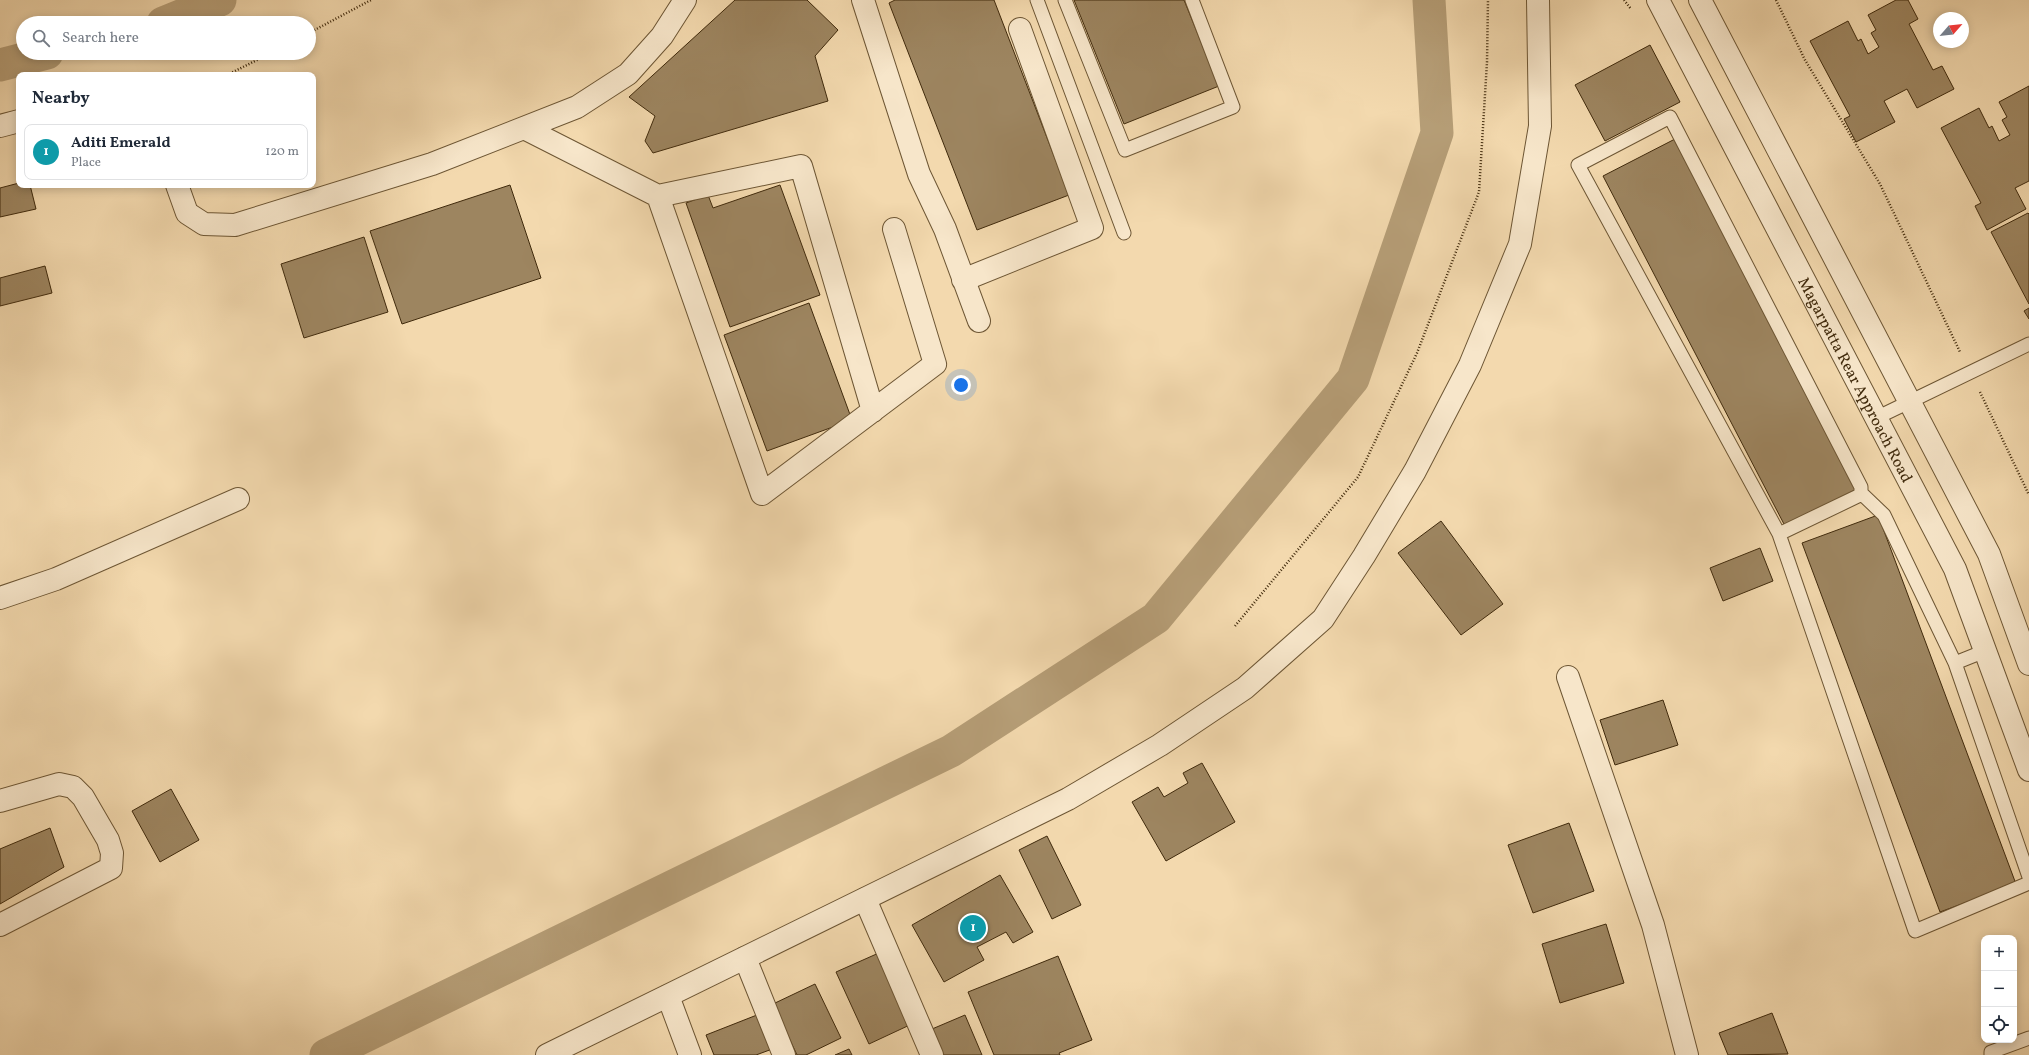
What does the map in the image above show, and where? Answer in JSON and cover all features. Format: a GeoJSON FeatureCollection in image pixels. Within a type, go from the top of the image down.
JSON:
{"type":"FeatureCollection","features":[{"type":"Feature","properties":{"kind":"street"},"geometry":{"type":"LineString","coordinates":[[178,188],[187,213],[193,217],[204,224],[234,225],[432,164],[576,106],[628,74],[662,36],[685,0]]}},
{"type":"Feature","properties":{"kind":"street"},"geometry":{"type":"LineString","coordinates":[[863,0],[919,174],[945,229],[979,321]]}},
{"type":"Feature","properties":{"kind":"street"},"geometry":{"type":"LineString","coordinates":[[561,1052],[668,996],[1068,799],[1160,745],[1245,688],[1323,618],[1364,556],[1418,464],[1470,365],[1520,244],[1540,126],[1538,0]]}},
{"type":"Feature","properties":{"kind":"street","name":"Magarpatta Rear Approach Road"},"geometry":{"type":"LineString","coordinates":[[1658,0],[1955,569],[2029,770]]}},
{"type":"Feature","properties":{"kind":"street"},"geometry":{"type":"LineString","coordinates":[[1700,0],[1989,554],[2029,664]]}},
{"type":"Feature","properties":{"kind":"street"},"geometry":{"type":"LineString","coordinates":[[963,280],[1092,228],[1020,29]]}},
{"type":"Feature","properties":{"kind":"street"},"geometry":{"type":"LineString","coordinates":[[0,126],[16,122]]}},
{"type":"Feature","properties":{"kind":"street"},"geometry":{"type":"LineString","coordinates":[[524,128],[658,196],[801,166],[873,411]]}},
{"type":"Feature","properties":{"kind":"street"},"geometry":{"type":"LineString","coordinates":[[658,196],[762,494],[935,364],[894,229]]}},
{"type":"Feature","properties":{"kind":"street"},"geometry":{"type":"LineString","coordinates":[[0,598],[56,579],[238,499]]}},
{"type":"Feature","properties":{"kind":"street"},"geometry":{"type":"LineString","coordinates":[[1568,677],[1653,925],[1687,1055]]}},
{"type":"Feature","properties":{"kind":"street"},"geometry":{"type":"LineString","coordinates":[[0,800],[59,784],[73,787],[83,797],[108,840],[112,853],[111,868],[0,925]]}},
{"type":"Feature","properties":{"kind":"street"},"geometry":{"type":"LineString","coordinates":[[865,899],[932,1055]]}},
{"type":"Feature","properties":{"kind":"street"},"geometry":{"type":"LineString","coordinates":[[745,958],[784,1055]]}},
{"type":"Feature","properties":{"kind":"street"},"geometry":{"type":"LineString","coordinates":[[668,996],[690,1055]]}},
{"type":"Feature","properties":{"kind":"lane"},"geometry":{"type":"LineString","coordinates":[[1037,0],[1124,233]]}},
{"type":"Feature","properties":{"kind":"lane"},"geometry":{"type":"LineString","coordinates":[[1065,0],[1125,150],[1233,107],[1192,0]]}},
{"type":"Feature","properties":{"kind":"lane"},"geometry":{"type":"LineString","coordinates":[[2029,876],[1955,663],[1884,515],[1861,493],[1860,482],[1670,117],[1578,165],[1779,534],[1915,931],[2029,883]]}},
{"type":"Feature","properties":{"kind":"lane"},"geometry":{"type":"LineString","coordinates":[[1876,418],[2029,344]]}},
{"type":"Feature","properties":{"kind":"lane"},"geometry":{"type":"LineString","coordinates":[[1779,534],[1858,496],[1861,493]]}},
{"type":"Feature","properties":{"kind":"lane"},"geometry":{"type":"LineString","coordinates":[[1955,663],[1985,651]]}},
{"type":"Feature","properties":{"kind":"lane"},"geometry":{"type":"LineString","coordinates":[[1991,1055],[1991,1052],[2029,1038]]}},
{"type":"Feature","properties":{"kind":"path"},"geometry":{"type":"LineString","coordinates":[[316,29],[371,0]]}},
{"type":"Feature","properties":{"kind":"path"},"geometry":{"type":"LineString","coordinates":[[1235,626],[1358,477],[1417,353],[1479,192],[1487,62],[1488,0]]}},
{"type":"Feature","properties":{"kind":"path"},"geometry":{"type":"LineString","coordinates":[[1776,0],[1805,60],[1880,184],[2029,495]]}},
{"type":"Feature","properties":{"kind":"path"},"geometry":{"type":"LineString","coordinates":[[233,72],[257,60]]}},
{"type":"Feature","properties":{"kind":"building"},"geometry":{"type":"Polygon","coordinates":[[[735,0],[807,0],[838,30],[815,56],[828,101],[653,153],[645,141],[655,116],[629,97],[735,0]]]}},
{"type":"Feature","properties":{"kind":"building"},"geometry":{"type":"Polygon","coordinates":[[[895,0],[994,0],[1069,195],[977,230],[889,3],[895,0]]]}},
{"type":"Feature","properties":{"kind":"building"},"geometry":{"type":"Polygon","coordinates":[[[1074,0],[1184,0],[1219,86],[1124,124],[1074,0]]]}},
{"type":"Feature","properties":{"kind":"building"},"geometry":{"type":"Polygon","coordinates":[[[1896,0],[1908,0],[1918,19],[1909,24],[1933,70],[1942,66],[1954,89],[1917,108],[1907,89],[1884,101],[1895,122],[1856,142],[1844,119],[1850,116],[1810,41],[1848,21],[1858,41],[1861,39],[1868,54],[1879,47],[1871,33],[1876,30],[1868,15],[1896,0]]]}},
{"type":"Feature","properties":{"kind":"building"},"geometry":{"type":"Polygon","coordinates":[[[1650,45],[1680,102],[1605,141],[1575,85],[1650,45]]]}},
{"type":"Feature","properties":{"kind":"building"},"geometry":{"type":"Polygon","coordinates":[[[2029,86],[2029,181],[2015,188],[2026,209],[1987,230],[1975,206],[1981,203],[1941,128],[1979,108],[1989,128],[1992,126],[1999,141],[2010,135],[2002,120],[2007,117],[1999,102],[2029,86]]]}},
{"type":"Feature","properties":{"kind":"building"},"geometry":{"type":"Polygon","coordinates":[[[1675,139],[1857,489],[1785,526],[1603,176],[1675,139]]]}},
{"type":"Feature","properties":{"kind":"building"},"geometry":{"type":"Polygon","coordinates":[[[16,184],[16,188],[31,188],[36,209],[0,217],[0,188],[16,184]]]}},
{"type":"Feature","properties":{"kind":"building"},"geometry":{"type":"Polygon","coordinates":[[[510,185],[541,278],[402,324],[370,231],[510,185]]]}},
{"type":"Feature","properties":{"kind":"building"},"geometry":{"type":"Polygon","coordinates":[[[780,185],[820,295],[730,327],[686,203],[708,195],[713,208],[780,185]]]}},
{"type":"Feature","properties":{"kind":"building"},"geometry":{"type":"Polygon","coordinates":[[[2028,213],[2029,214],[2029,304],[1991,232],[2028,213]]]}},
{"type":"Feature","properties":{"kind":"building"},"geometry":{"type":"Polygon","coordinates":[[[364,237],[388,312],[304,338],[281,264],[364,237]]]}},
{"type":"Feature","properties":{"kind":"building"},"geometry":{"type":"Polygon","coordinates":[[[45,266],[52,293],[0,306],[0,278],[45,266]]]}},
{"type":"Feature","properties":{"kind":"building"},"geometry":{"type":"Polygon","coordinates":[[[809,303],[852,420],[767,451],[724,335],[809,303]]]}},
{"type":"Feature","properties":{"kind":"building"},"geometry":{"type":"Polygon","coordinates":[[[2029,308],[2029,319],[2024,311],[2029,308]]]}},
{"type":"Feature","properties":{"kind":"building"},"geometry":{"type":"Polygon","coordinates":[[[1878,515],[2016,884],[1940,912],[1802,543],[1878,515]]]}},
{"type":"Feature","properties":{"kind":"building"},"geometry":{"type":"Polygon","coordinates":[[[1441,521],[1503,604],[1461,635],[1398,553],[1441,521]]]}},
{"type":"Feature","properties":{"kind":"building"},"geometry":{"type":"Polygon","coordinates":[[[1760,548],[1773,581],[1723,601],[1710,568],[1760,548]]]}},
{"type":"Feature","properties":{"kind":"building"},"geometry":{"type":"Polygon","coordinates":[[[1663,700],[1678,745],[1615,765],[1600,720],[1663,700]]]}},
{"type":"Feature","properties":{"kind":"building"},"geometry":{"type":"Polygon","coordinates":[[[1202,763],[1235,822],[1166,861],[1132,802],[1158,787],[1164,797],[1188,783],[1183,773],[1202,763]]]}},
{"type":"Feature","properties":{"kind":"building"},"geometry":{"type":"Polygon","coordinates":[[[171,789],[199,840],[160,862],[132,811],[171,789]]]}},
{"type":"Feature","properties":{"kind":"building"},"geometry":{"type":"Polygon","coordinates":[[[1569,823],[1594,891],[1533,913],[1508,845],[1569,823]]]}},
{"type":"Feature","properties":{"kind":"building"},"geometry":{"type":"Polygon","coordinates":[[[50,828],[64,867],[0,904],[0,849],[50,828]]]}},
{"type":"Feature","properties":{"kind":"building"},"geometry":{"type":"Polygon","coordinates":[[[1047,836],[1081,905],[1052,919],[1019,850],[1047,836]]]}},
{"type":"Feature","properties":{"kind":"building"},"geometry":{"type":"Polygon","coordinates":[[[1000,875],[1033,932],[1013,943],[1006,932],[977,947],[984,960],[944,982],[912,925],[1000,875]]]}},
{"type":"Feature","properties":{"kind":"building"},"geometry":{"type":"Polygon","coordinates":[[[1606,924],[1624,983],[1560,1003],[1542,944],[1606,924]]]}},
{"type":"Feature","properties":{"kind":"building"},"geometry":{"type":"Polygon","coordinates":[[[881,952],[914,1023],[869,1044],[836,972],[881,952]]]}},
{"type":"Feature","properties":{"kind":"building"},"geometry":{"type":"Polygon","coordinates":[[[1058,956],[1092,1040],[1059,1053],[1060,1055],[994,1055],[968,992],[1058,956]]]}},
{"type":"Feature","properties":{"kind":"building"},"geometry":{"type":"Polygon","coordinates":[[[815,984],[841,1038],[806,1055],[797,1055],[773,1004],[815,984]]]}},
{"type":"Feature","properties":{"kind":"building"},"geometry":{"type":"Polygon","coordinates":[[[762,1013],[775,1048],[756,1055],[714,1055],[706,1035],[762,1013]]]}},
{"type":"Feature","properties":{"kind":"building"},"geometry":{"type":"Polygon","coordinates":[[[1772,1013],[1788,1054],[1728,1055],[1719,1033],[1772,1013]]]}},
{"type":"Feature","properties":{"kind":"building"},"geometry":{"type":"Polygon","coordinates":[[[965,1015],[982,1055],[935,1055],[925,1032],[965,1015]]]}},
{"type":"Feature","properties":{"kind":"building"},"geometry":{"type":"Polygon","coordinates":[[[849,1049],[852,1055],[835,1055],[849,1049]]]}},
{"type":"Feature","properties":{"kind":"waterway"},"geometry":{"type":"LineString","coordinates":[[180,16],[220,0]]}},
{"type":"Feature","properties":{"kind":"waterway"},"geometry":{"type":"LineString","coordinates":[[326,1055],[951,751],[1156,618],[1353,379],[1437,133],[1429,0]]}},
{"type":"Feature","properties":{"kind":"waterway"},"geometry":{"type":"LineString","coordinates":[[0,65],[20,60]]}},
{"type":"Feature","properties":{"kind":"place","name":"Aditi Emerald"},"geometry":{"type":"Point","coordinates":[973,928]}}]}
